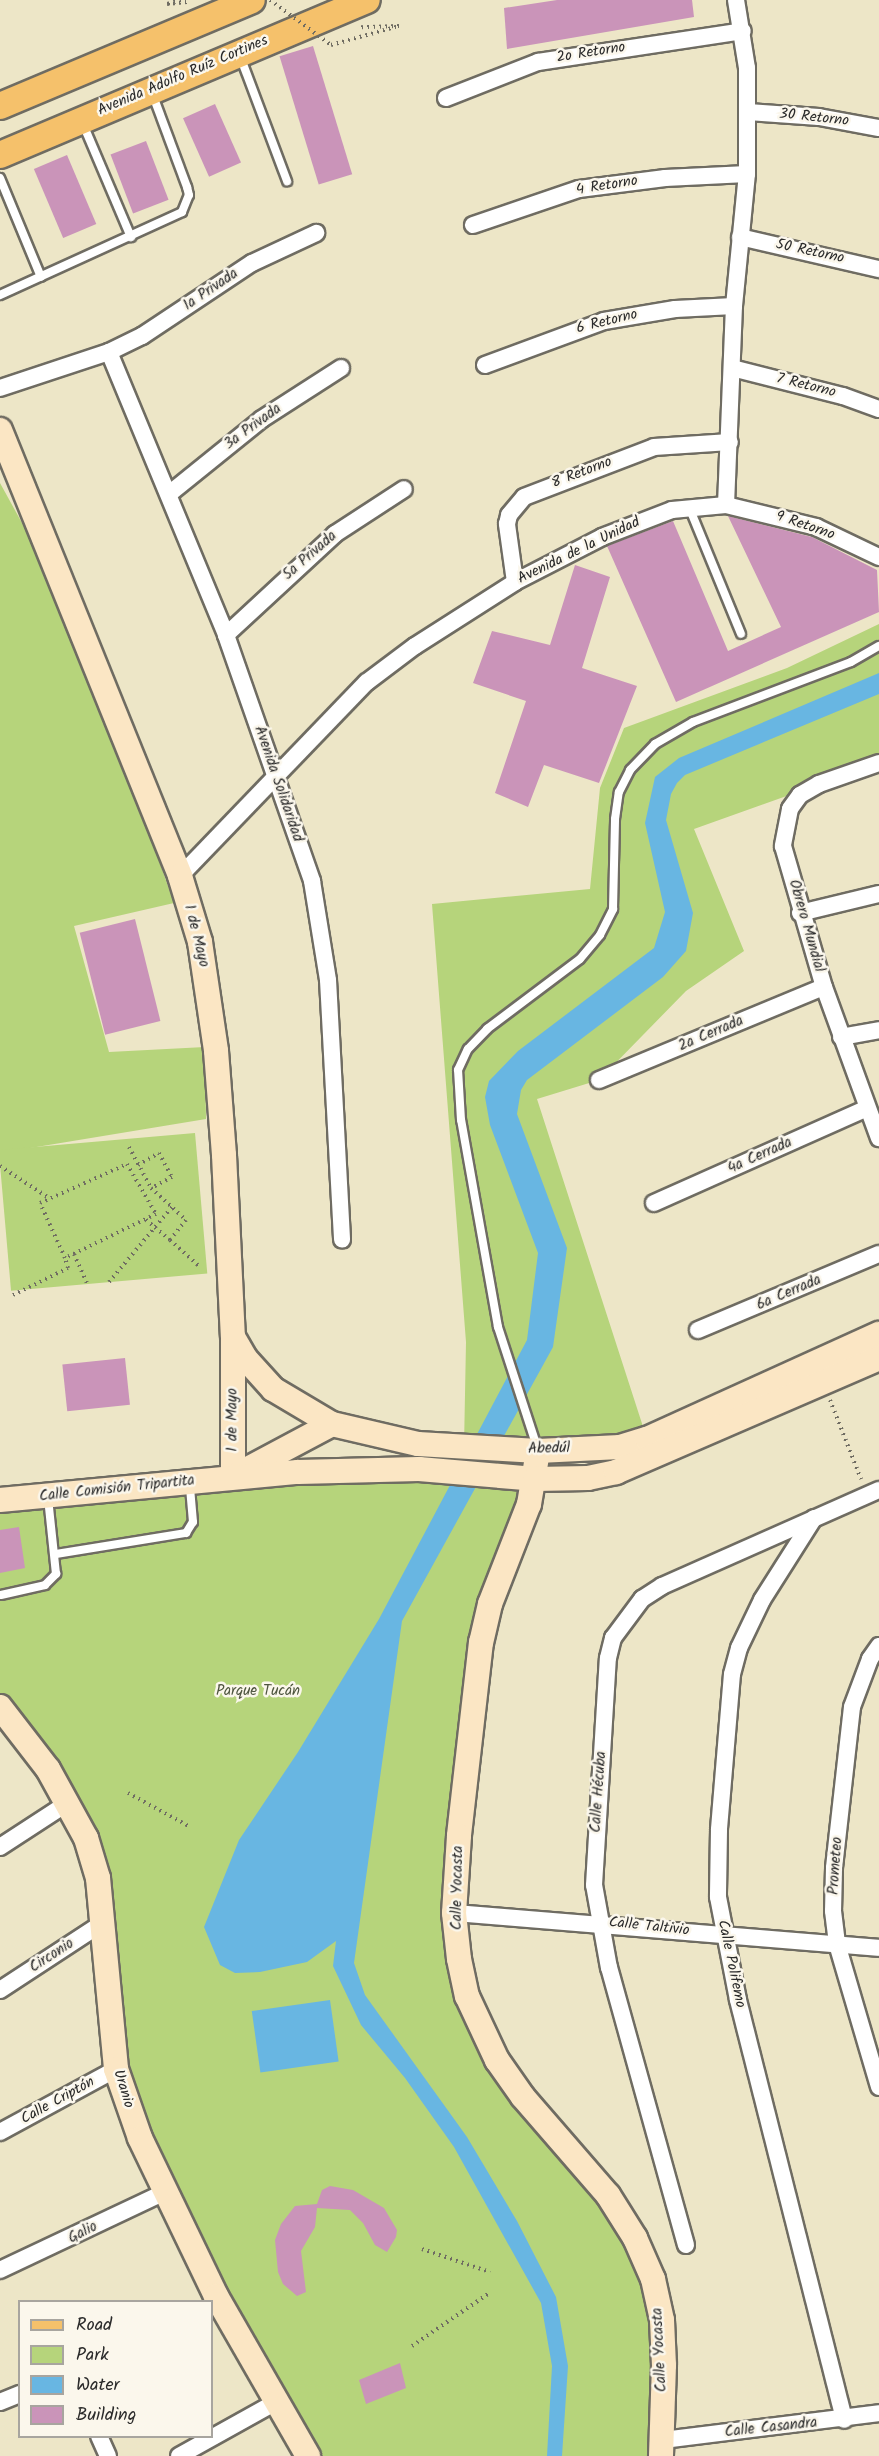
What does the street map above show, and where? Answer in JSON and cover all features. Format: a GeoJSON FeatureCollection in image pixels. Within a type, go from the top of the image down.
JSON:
{"type":"FeatureCollection","features":[{"type":"Feature","properties":{"kind":"main road"},"geometry":{"type":"LineString","coordinates":[[0,106],[252,0]]}},
{"type":"Feature","properties":{"kind":"main road","name":"Avenida Adolfo Ruíz Cortines"},"geometry":{"type":"LineString","coordinates":[[0,155],[151,89],[367,0]]}},
{"type":"Feature","properties":{"kind":"street"},"geometry":{"type":"LineString","coordinates":[[726,505],[734,306],[747,174],[748,112],[743,31],[736,0]]}},
{"type":"Feature","properties":{"kind":"street","name":"2o Retorno"},"geometry":{"type":"LineString","coordinates":[[446,98],[538,62],[743,31]]}},
{"type":"Feature","properties":{"kind":"street","name":"30 Retorno"},"geometry":{"type":"LineString","coordinates":[[748,112],[819,117],[879,128]]}},
{"type":"Feature","properties":{"kind":"street","name":"4 Retorno"},"geometry":{"type":"LineString","coordinates":[[473,225],[579,189],[631,181],[747,174]]}},
{"type":"Feature","properties":{"kind":"street","name":"1a Privada"},"geometry":{"type":"LineString","coordinates":[[0,387],[109,352],[142,336],[252,263],[316,233]]}},
{"type":"Feature","properties":{"kind":"street","name":"50 Retorno"},"geometry":{"type":"LineString","coordinates":[[740,237],[879,269]]}},
{"type":"Feature","properties":{"kind":"street","name":"6 Retorno"},"geometry":{"type":"LineString","coordinates":[[485,365],[604,321],[666,310],[734,306]]}},
{"type":"Feature","properties":{"kind":"street","name":"Avenida Solidaridad"},"geometry":{"type":"LineString","coordinates":[[109,352],[226,635],[312,881],[322,933],[333,1040],[342,1240]]}},
{"type":"Feature","properties":{"kind":"street","name":"3a Privada"},"geometry":{"type":"LineString","coordinates":[[169,494],[262,419],[341,368]]}},
{"type":"Feature","properties":{"kind":"street","name":"7 Retorno"},"geometry":{"type":"LineString","coordinates":[[732,368],[843,396],[879,409]]}},
{"type":"Feature","properties":{"kind":"street","name":"1 de Mayo"},"geometry":{"type":"LineString","coordinates":[[0,430],[12,469],[180,876],[200,942],[216,1051],[233,1337],[233,1477]]}},
{"type":"Feature","properties":{"kind":"street","name":"8 Retorno"},"geometry":{"type":"LineString","coordinates":[[515,582],[507,524],[509,515],[524,497],[654,447],[730,442]]}},
{"type":"Feature","properties":{"kind":"street","name":"5a Privada"},"geometry":{"type":"LineString","coordinates":[[226,635],[335,534],[404,489]]}},
{"type":"Feature","properties":{"kind":"street","name":"Avenida de la Unidad"},"geometry":{"type":"LineString","coordinates":[[180,876],[276,774],[368,682],[415,646],[515,582],[602,537],[689,506],[726,505]]}},
{"type":"Feature","properties":{"kind":"street","name":"9 Retorno"},"geometry":{"type":"LineString","coordinates":[[726,505],[816,527],[879,557]]}},
{"type":"Feature","properties":{"kind":"street","name":"Obrero Mundial"},"geometry":{"type":"LineString","coordinates":[[879,763],[819,784],[800,795],[790,809],[783,846],[800,913],[824,987],[879,1138]]}},
{"type":"Feature","properties":{"kind":"street"},"geometry":{"type":"LineString","coordinates":[[800,913],[879,894]]}},
{"type":"Feature","properties":{"kind":"street","name":"2a Cerrada"},"geometry":{"type":"LineString","coordinates":[[599,1080],[824,987]]}},
{"type":"Feature","properties":{"kind":"street"},"geometry":{"type":"LineString","coordinates":[[841,1037],[879,1030]]}},
{"type":"Feature","properties":{"kind":"street","name":"4a Cerrada"},"geometry":{"type":"LineString","coordinates":[[654,1203],[867,1108]]}},
{"type":"Feature","properties":{"kind":"street","name":"6a Cerrada"},"geometry":{"type":"LineString","coordinates":[[698,1330],[879,1254]]}},
{"type":"Feature","properties":{"kind":"street","name":"Abedúl"},"geometry":{"type":"LineString","coordinates":[[233,1337],[245,1358],[273,1389],[332,1424],[418,1444],[538,1451],[620,1446],[647,1439],[879,1334]]}},
{"type":"Feature","properties":{"kind":"street","name":"Abedúl"},"geometry":{"type":"LineString","coordinates":[[233,1477],[419,1469],[565,1480],[616,1472],[879,1358]]}},
{"type":"Feature","properties":{"kind":"street"},"geometry":{"type":"LineString","coordinates":[[233,1477],[332,1424]]}},
{"type":"Feature","properties":{"kind":"street","name":"Calle Yocasta"},"geometry":{"type":"LineString","coordinates":[[538,1451],[535,1479],[518,1537],[490,1604],[481,1642],[454,1913],[467,1996],[491,2050],[523,2097],[608,2195],[635,2238],[653,2279],[662,2320],[662,2448]]}},
{"type":"Feature","properties":{"kind":"street","name":"Calle Comisión Tripartita"},"geometry":{"type":"LineString","coordinates":[[0,1500],[233,1477]]}},
{"type":"Feature","properties":{"kind":"street","name":"Calle Hécuba"},"geometry":{"type":"LineString","coordinates":[[686,2245],[599,1922],[595,1848],[608,1659],[613,1638],[642,1599],[662,1586],[873,1493]]}},
{"type":"Feature","properties":{"kind":"street","name":"Calle Polifemo"},"geometry":{"type":"LineString","coordinates":[[814,1518],[762,1600],[739,1648],[732,1674],[717,1862],[722,1934],[844,2420]]}},
{"type":"Feature","properties":{"kind":"street","name":"Prometeo"},"geometry":{"type":"LineString","coordinates":[[879,1646],[870,1659],[852,1707],[834,1868],[837,1944],[879,2087]]}},
{"type":"Feature","properties":{"kind":"street","name":"Uranio"},"geometry":{"type":"LineString","coordinates":[[0,1707],[69,1802],[98,1878],[104,1922],[110,2032],[116,2069],[140,2138],[211,2299]]}},
{"type":"Feature","properties":{"kind":"street"},"geometry":{"type":"LineString","coordinates":[[0,1847],[69,1802]]}},
{"type":"Feature","properties":{"kind":"street","name":"Calle Taltivio"},"geometry":{"type":"LineString","coordinates":[[454,1913],[599,1922],[879,1948]]}},
{"type":"Feature","properties":{"kind":"street","name":"Circonio"},"geometry":{"type":"LineString","coordinates":[[0,1990],[104,1922]]}},
{"type":"Feature","properties":{"kind":"street","name":"Calle Criptón"},"geometry":{"type":"LineString","coordinates":[[0,2132],[116,2069]]}},
{"type":"Feature","properties":{"kind":"street","name":"Galio"},"geometry":{"type":"LineString","coordinates":[[0,2270],[165,2192]]}},
{"type":"Feature","properties":{"kind":"street","name":"Uranio"},"geometry":{"type":"LineString","coordinates":[[213,2302],[308,2456]]}},
{"type":"Feature","properties":{"kind":"street"},"geometry":{"type":"LineString","coordinates":[[0,2402],[18,2395]]}},
{"type":"Feature","properties":{"kind":"street"},"geometry":{"type":"LineString","coordinates":[[213,2437],[276,2402]]}},
{"type":"Feature","properties":{"kind":"street","name":"Calle Casandra"},"geometry":{"type":"LineString","coordinates":[[662,2448],[879,2413]]}},
{"type":"Feature","properties":{"kind":"street"},"geometry":{"type":"LineString","coordinates":[[100,2438],[108,2456]]}},
{"type":"Feature","properties":{"kind":"street"},"geometry":{"type":"LineString","coordinates":[[179,2456],[211,2438]]}},
{"type":"Feature","properties":{"kind":"lane"},"geometry":{"type":"LineString","coordinates":[[239,53],[287,181]]}},
{"type":"Feature","properties":{"kind":"lane"},"geometry":{"type":"LineString","coordinates":[[0,295],[174,218],[189,195],[151,89]]}},
{"type":"Feature","properties":{"kind":"lane"},"geometry":{"type":"LineString","coordinates":[[80,119],[131,237]]}},
{"type":"Feature","properties":{"kind":"lane"},"geometry":{"type":"LineString","coordinates":[[0,178],[41,277]]}},
{"type":"Feature","properties":{"kind":"lane"},"geometry":{"type":"LineString","coordinates":[[689,506],[741,634]]}},
{"type":"Feature","properties":{"kind":"lane"},"geometry":{"type":"LineString","coordinates":[[538,1451],[498,1327],[461,1120],[458,1070],[468,1048],[487,1029],[580,959],[600,934],[613,909],[615,819],[619,792],[630,770],[655,744],[693,722],[851,662],[879,646]]}},
{"type":"Feature","properties":{"kind":"lane"},"geometry":{"type":"LineString","coordinates":[[56,1554],[186,1533],[193,1522],[189,1481]]}},
{"type":"Feature","properties":{"kind":"lane"},"geometry":{"type":"LineString","coordinates":[[1,1595],[51,1581],[56,1574],[56,1554],[47,1496]]}},
{"type":"Feature","properties":{"kind":"path"},"geometry":{"type":"LineString","coordinates":[[270,0],[331,45],[399,26],[358,27]]}},
{"type":"Feature","properties":{"kind":"path"},"geometry":{"type":"LineString","coordinates":[[129,1147],[151,1188],[186,1220],[170,1240]]}},
{"type":"Feature","properties":{"kind":"path"},"geometry":{"type":"LineString","coordinates":[[138,1165],[159,1154],[172,1178],[151,1188]]}},
{"type":"Feature","properties":{"kind":"path"},"geometry":{"type":"LineString","coordinates":[[13,1295],[68,1268],[40,1203],[127,1164],[156,1214],[65,1258]]}},
{"type":"Feature","properties":{"kind":"path"},"geometry":{"type":"LineString","coordinates":[[0,1166],[49,1198]]}},
{"type":"Feature","properties":{"kind":"path"},"geometry":{"type":"LineString","coordinates":[[109,1282],[172,1207]]}},
{"type":"Feature","properties":{"kind":"path"},"geometry":{"type":"LineString","coordinates":[[145,1220],[199,1266]]}},
{"type":"Feature","properties":{"kind":"path"},"geometry":{"type":"LineString","coordinates":[[74,1254],[88,1286]]}},
{"type":"Feature","properties":{"kind":"path"},"geometry":{"type":"LineString","coordinates":[[831,1403],[873,1493]]}},
{"type":"Feature","properties":{"kind":"path"},"geometry":{"type":"LineString","coordinates":[[128,1793],[190,1827]]}},
{"type":"Feature","properties":{"kind":"path"},"geometry":{"type":"LineString","coordinates":[[422,2249],[490,2272]]}},
{"type":"Feature","properties":{"kind":"path"},"geometry":{"type":"LineString","coordinates":[[412,2346],[488,2294]]}},
{"type":"Feature","properties":{"kind":"green space"},"geometry":{"type":"Polygon","coordinates":[[[0,483],[71,612],[174,903],[74,926],[109,1052],[205,1047],[206,1119],[0,1153],[0,483]]]}},
{"type":"Feature","properties":{"kind":"green space"},"geometry":{"type":"Polygon","coordinates":[[[879,624],[879,763],[694,829],[744,951],[686,991],[599,1080],[537,1099],[647,1439],[464,1446],[466,1342],[432,904],[590,889],[600,788],[624,728],[787,668],[879,624]]]}},
{"type":"Feature","properties":{"kind":"green space"},"geometry":{"type":"Polygon","coordinates":[[[195,1133],[207,1273],[11,1291],[0,1150],[195,1133]]]}},
{"type":"Feature","properties":{"kind":"green space","name":"Parque Tucán"},"geometry":{"type":"Polygon","coordinates":[[[298,1472],[514,1487],[529,1504],[490,1604],[454,1913],[480,2029],[608,2195],[653,2279],[661,2456],[308,2456],[127,2104],[98,1878],[0,1707],[0,1500],[298,1472]]]}},
{"type":"Feature","properties":{"kind":"water"},"geometry":{"type":"Polygon","coordinates":[[[879,673],[879,694],[685,775],[677,783],[671,794],[666,820],[693,913],[686,951],[663,977],[527,1080],[521,1090],[517,1114],[567,1248],[553,1347],[402,1621],[354,1963],[365,1995],[467,2137],[517,2221],[556,2297],[568,2366],[562,2456],[547,2456],[552,2366],[541,2303],[454,2147],[405,2078],[361,2025],[333,1966],[336,1941],[307,1962],[260,1972],[235,1973],[220,1965],[204,1927],[239,1840],[298,1752],[379,1619],[527,1340],[538,1253],[490,1125],[485,1097],[489,1081],[518,1051],[654,948],[665,912],[645,823],[655,777],[679,758],[879,673]]]}},
{"type":"Feature","properties":{"kind":"water"},"geometry":{"type":"Polygon","coordinates":[[[330,2000],[339,2061],[260,2072],[252,2011],[330,2000]]]}},
{"type":"Feature","properties":{"kind":"building"},"geometry":{"type":"Polygon","coordinates":[[[557,0],[692,0],[694,17],[507,49],[504,8],[557,0]]]}},
{"type":"Feature","properties":{"kind":"building"},"geometry":{"type":"Polygon","coordinates":[[[313,46],[352,174],[319,184],[280,56],[313,46]]]}},
{"type":"Feature","properties":{"kind":"building"},"geometry":{"type":"Polygon","coordinates":[[[215,104],[241,162],[209,177],[183,118],[215,104]]]}},
{"type":"Feature","properties":{"kind":"building"},"geometry":{"type":"Polygon","coordinates":[[[146,141],[169,200],[133,213],[111,155],[146,141]]]}},
{"type":"Feature","properties":{"kind":"building"},"geometry":{"type":"Polygon","coordinates":[[[67,155],[96,224],[63,238],[34,169],[67,155]]]}},
{"type":"Feature","properties":{"kind":"building"},"geometry":{"type":"Polygon","coordinates":[[[728,516],[812,537],[877,570],[879,612],[676,702],[607,546],[673,521],[728,651],[781,627],[728,516]]]}},
{"type":"Feature","properties":{"kind":"building"},"geometry":{"type":"Polygon","coordinates":[[[575,565],[610,577],[582,668],[637,686],[599,783],[544,765],[528,807],[495,793],[526,701],[473,683],[492,631],[550,645],[575,565]]]}},
{"type":"Feature","properties":{"kind":"building"},"geometry":{"type":"Polygon","coordinates":[[[135,919],[160,1021],[105,1035],[80,933],[135,919]]]}},
{"type":"Feature","properties":{"kind":"building"},"geometry":{"type":"Polygon","coordinates":[[[125,1358],[130,1405],[67,1411],[62,1365],[125,1358]]]}},
{"type":"Feature","properties":{"kind":"building"},"geometry":{"type":"Polygon","coordinates":[[[19,1527],[25,1568],[0,1573],[0,1530],[19,1527]]]}},
{"type":"Feature","properties":{"kind":"building"},"geometry":{"type":"Polygon","coordinates":[[[330,2186],[353,2190],[384,2208],[397,2230],[396,2237],[387,2252],[375,2245],[363,2223],[350,2210],[317,2208],[315,2227],[301,2251],[306,2292],[297,2296],[283,2284],[278,2272],[275,2240],[281,2224],[295,2206],[317,2204],[322,2190],[330,2186]]]}},
{"type":"Feature","properties":{"kind":"building"},"geometry":{"type":"Polygon","coordinates":[[[400,2363],[406,2388],[366,2404],[359,2380],[400,2363]]]}}]}
